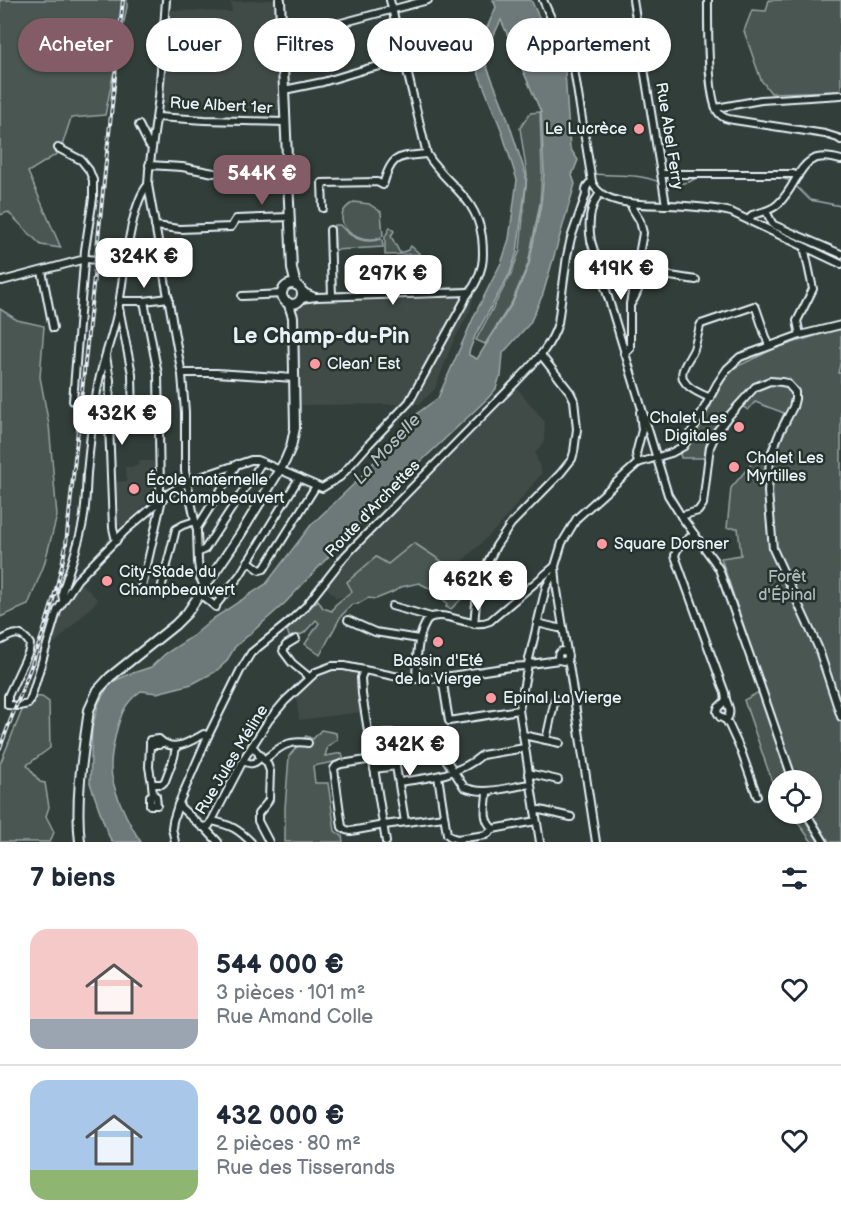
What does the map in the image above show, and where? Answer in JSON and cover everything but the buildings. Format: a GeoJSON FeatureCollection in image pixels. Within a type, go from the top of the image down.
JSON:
{"type":"FeatureCollection","features":[{"type":"Feature","properties":{"kind":"main road"},"geometry":{"type":"LineString","coordinates":[[280,0],[280,18]]}},
{"type":"Feature","properties":{"kind":"main road"},"geometry":{"type":"LineString","coordinates":[[80,842],[78,803],[91,702],[110,677],[175,625],[186,613],[240,535],[288,455],[295,428],[293,317],[295,302],[302,292],[292,268],[283,72]]}},
{"type":"Feature","properties":{"kind":"main road"},"geometry":{"type":"LineString","coordinates":[[292,268],[283,298],[295,302]]}},
{"type":"Feature","properties":{"kind":"main road"},"geometry":{"type":"LineString","coordinates":[[285,290],[292,284],[298,286]]}},
{"type":"Feature","properties":{"kind":"street"},"geometry":{"type":"LineString","coordinates":[[166,0],[157,117],[148,184],[182,373],[184,456],[196,525],[200,578],[203,591],[216,606],[248,561],[300,478]]}},
{"type":"Feature","properties":{"kind":"street"},"geometry":{"type":"LineString","coordinates":[[390,0],[395,18]]}},
{"type":"Feature","properties":{"kind":"street"},"geometry":{"type":"LineString","coordinates":[[355,18],[428,0]]}},
{"type":"Feature","properties":{"kind":"street"},"geometry":{"type":"LineString","coordinates":[[543,0],[574,69],[593,184],[600,193],[615,200],[633,204],[721,209],[841,264]]}},
{"type":"Feature","properties":{"kind":"street","name":"Rue Abel Ferry"},"geometry":{"type":"LineString","coordinates":[[633,0],[666,205]]}},
{"type":"Feature","properties":{"kind":"street"},"geometry":{"type":"LineString","coordinates":[[708,0],[709,56],[713,99],[723,117],[825,134],[841,140]]}},
{"type":"Feature","properties":{"kind":"street"},"geometry":{"type":"LineString","coordinates":[[284,90],[367,69]]}},
{"type":"Feature","properties":{"kind":"street"},"geometry":{"type":"LineString","coordinates":[[0,709],[8,705],[28,704],[57,611],[63,600],[77,580],[162,499],[187,482],[251,460],[262,462],[322,488],[340,477],[410,402],[476,280],[483,256],[478,221],[467,198],[427,154],[408,72]]}},
{"type":"Feature","properties":{"kind":"street"},"geometry":{"type":"LineString","coordinates":[[716,108],[761,100],[841,95]]}},
{"type":"Feature","properties":{"kind":"street","name":"Rue Albert 1er"},"geometry":{"type":"LineString","coordinates":[[157,117],[285,122]]}},
{"type":"Feature","properties":{"kind":"street"},"geometry":{"type":"LineString","coordinates":[[140,125],[152,148]]}},
{"type":"Feature","properties":{"kind":"street"},"geometry":{"type":"LineString","coordinates":[[58,148],[81,160],[93,180],[73,401]]}},
{"type":"Feature","properties":{"kind":"street"},"geometry":{"type":"LineString","coordinates":[[323,208],[322,183],[376,182],[384,185],[390,165],[394,160],[427,154]]}},
{"type":"Feature","properties":{"kind":"street"},"geometry":{"type":"LineString","coordinates":[[749,220],[752,215],[776,207],[805,165],[814,158],[829,156],[841,160]]}},
{"type":"Feature","properties":{"kind":"street"},"geometry":{"type":"LineString","coordinates":[[149,165],[182,167],[214,173]]}},
{"type":"Feature","properties":{"kind":"street"},"geometry":{"type":"LineString","coordinates":[[662,174],[794,174],[798,176]]}},
{"type":"Feature","properties":{"kind":"street"},"geometry":{"type":"LineString","coordinates":[[63,600],[62,592],[83,524],[100,369],[119,304],[133,224],[141,196],[148,184]]}},
{"type":"Feature","properties":{"kind":"street","name":"Route d'Archettes"},"geometry":{"type":"LineString","coordinates":[[175,842],[173,821],[178,805],[208,736],[251,653],[305,607],[345,556],[541,355],[555,332],[571,238],[586,195],[593,184]]}},
{"type":"Feature","properties":{"kind":"street"},"geometry":{"type":"LineString","coordinates":[[600,193],[591,209],[589,232],[591,241],[668,495],[719,569],[790,770]]}},
{"type":"Feature","properties":{"kind":"street"},"geometry":{"type":"LineString","coordinates":[[624,353],[630,349],[630,304],[643,233],[640,221],[633,211],[633,204]]}},
{"type":"Feature","properties":{"kind":"street"},"geometry":{"type":"LineString","coordinates":[[766,211],[774,225],[841,254]]}},
{"type":"Feature","properties":{"kind":"street"},"geometry":{"type":"LineString","coordinates":[[155,226],[180,229],[231,228],[236,219],[289,217]]}},
{"type":"Feature","properties":{"kind":"street"},"geometry":{"type":"LineString","coordinates":[[330,230],[332,296]]}},
{"type":"Feature","properties":{"kind":"street"},"geometry":{"type":"LineString","coordinates":[[800,335],[797,321],[813,289],[805,251],[807,248]]}},
{"type":"Feature","properties":{"kind":"street"},"geometry":{"type":"LineString","coordinates":[[2,281],[85,259],[125,262]]}},
{"type":"Feature","properties":{"kind":"street"},"geometry":{"type":"LineString","coordinates":[[42,271],[53,328]]}},
{"type":"Feature","properties":{"kind":"street"},"geometry":{"type":"LineString","coordinates":[[630,304],[647,274],[696,280]]}},
{"type":"Feature","properties":{"kind":"street"},"geometry":{"type":"LineString","coordinates":[[298,286],[306,293],[317,297]]}},
{"type":"Feature","properties":{"kind":"street"},"geometry":{"type":"LineString","coordinates":[[242,296],[285,290]]}},
{"type":"Feature","properties":{"kind":"street"},"geometry":{"type":"LineString","coordinates":[[295,302],[332,296],[469,292]]}},
{"type":"Feature","properties":{"kind":"street"},"geometry":{"type":"LineString","coordinates":[[119,304],[169,298]]}},
{"type":"Feature","properties":{"kind":"street"},"geometry":{"type":"LineString","coordinates":[[138,590],[142,587],[162,499],[157,365],[144,301]]}},
{"type":"Feature","properties":{"kind":"street"},"geometry":{"type":"LineString","coordinates":[[119,304],[132,374],[133,420]]}},
{"type":"Feature","properties":{"kind":"street"},"geometry":{"type":"LineString","coordinates":[[710,398],[688,386],[682,375],[693,351],[701,324],[754,306],[769,346]]}},
{"type":"Feature","properties":{"kind":"street"},"geometry":{"type":"LineString","coordinates":[[596,842],[570,673],[562,657],[565,639],[555,566],[562,543],[578,518],[638,463],[671,453],[684,446],[722,375],[733,362],[740,357],[800,335],[841,325]]}},
{"type":"Feature","properties":{"kind":"street"},"geometry":{"type":"LineString","coordinates":[[105,355],[110,380],[109,424],[113,528],[116,541]]}},
{"type":"Feature","properties":{"kind":"street"},"geometry":{"type":"LineString","coordinates":[[474,624],[478,582],[496,546],[511,524],[560,474],[572,459],[574,452],[577,429],[574,400],[541,355]]}},
{"type":"Feature","properties":{"kind":"street"},"geometry":{"type":"LineString","coordinates":[[182,373],[294,378]]}},
{"type":"Feature","properties":{"kind":"street"},"geometry":{"type":"LineString","coordinates":[[681,516],[698,511],[703,504],[710,447],[717,431],[727,418],[755,387],[776,381],[787,383],[795,392],[795,399],[770,458],[768,492],[773,549],[818,647],[841,717]]}},
{"type":"Feature","properties":{"kind":"street"},"geometry":{"type":"LineString","coordinates":[[638,463],[636,454],[642,436],[640,406]]}},
{"type":"Feature","properties":{"kind":"street"},"geometry":{"type":"LineString","coordinates":[[198,553],[205,549],[262,462]]}},
{"type":"Feature","properties":{"kind":"street"},"geometry":{"type":"LineString","coordinates":[[196,525],[237,464]]}},
{"type":"Feature","properties":{"kind":"street"},"geometry":{"type":"LineString","coordinates":[[248,561],[261,570],[264,569],[316,486]]}},
{"type":"Feature","properties":{"kind":"street"},"geometry":{"type":"LineString","coordinates":[[162,585],[176,529],[183,525],[196,525]]}},
{"type":"Feature","properties":{"kind":"street"},"geometry":{"type":"LineString","coordinates":[[694,534],[679,546],[675,556],[725,693],[730,710],[726,720]]}},
{"type":"Feature","properties":{"kind":"street"},"geometry":{"type":"LineString","coordinates":[[392,606],[431,617],[485,624],[555,566]]}},
{"type":"Feature","properties":{"kind":"street"},"geometry":{"type":"LineString","coordinates":[[540,842],[519,710],[546,587],[551,578],[555,576]]}},
{"type":"Feature","properties":{"kind":"street"},"geometry":{"type":"LineString","coordinates":[[416,679],[419,639],[431,617]]}},
{"type":"Feature","properties":{"kind":"street"},"geometry":{"type":"LineString","coordinates":[[348,620],[375,632],[419,639]]}},
{"type":"Feature","properties":{"kind":"street"},"geometry":{"type":"LineString","coordinates":[[537,623],[563,628]]}},
{"type":"Feature","properties":{"kind":"street"},"geometry":{"type":"LineString","coordinates":[[0,641],[15,633],[24,637],[30,644],[29,651],[8,696],[8,705]]}},
{"type":"Feature","properties":{"kind":"street"},"geometry":{"type":"LineString","coordinates":[[296,639],[286,645],[283,651],[292,663],[309,677]]}},
{"type":"Feature","properties":{"kind":"street","name":"Rue Jules Méline"},"geometry":{"type":"LineString","coordinates":[[178,805],[198,824],[204,827],[209,826],[243,761],[277,710],[316,672],[332,666],[344,666],[416,679],[442,678],[551,661],[562,657]]}},
{"type":"Feature","properties":{"kind":"street"},"geometry":{"type":"LineString","coordinates":[[364,670],[361,678],[363,694],[386,842]]}},
{"type":"Feature","properties":{"kind":"street"},"geometry":{"type":"LineString","coordinates":[[442,678],[449,721],[519,710]]}},
{"type":"Feature","properties":{"kind":"street"},"geometry":{"type":"LineString","coordinates":[[546,740],[555,699]]}},
{"type":"Feature","properties":{"kind":"street"},"geometry":{"type":"LineString","coordinates":[[726,700],[717,712],[726,720],[741,751],[757,796]]}},
{"type":"Feature","properties":{"kind":"street"},"geometry":{"type":"LineString","coordinates":[[369,735],[389,732],[394,735],[396,766],[405,822]]}},
{"type":"Feature","properties":{"kind":"street"},"geometry":{"type":"LineString","coordinates":[[153,795],[149,766],[150,745],[159,745],[161,742],[176,747],[204,734],[208,736]]}},
{"type":"Feature","properties":{"kind":"street"},"geometry":{"type":"LineString","coordinates":[[523,735],[560,743]]}},
{"type":"Feature","properties":{"kind":"street"},"geometry":{"type":"LineString","coordinates":[[264,759],[289,743],[308,743]]}},
{"type":"Feature","properties":{"kind":"street"},"geometry":{"type":"LineString","coordinates":[[252,746],[264,759],[270,771],[269,799],[258,814],[258,821],[269,842]]}},
{"type":"Feature","properties":{"kind":"street"},"geometry":{"type":"LineString","coordinates":[[152,784],[162,784],[165,781],[176,747]]}},
{"type":"Feature","properties":{"kind":"street"},"geometry":{"type":"LineString","coordinates":[[399,782],[454,772],[482,755],[525,748]]}},
{"type":"Feature","properties":{"kind":"street"},"geometry":{"type":"LineString","coordinates":[[243,761],[250,764],[255,763],[259,759],[259,753]]}},
{"type":"Feature","properties":{"kind":"street"},"geometry":{"type":"LineString","coordinates":[[445,758],[464,787],[483,792],[530,784]]}},
{"type":"Feature","properties":{"kind":"street"},"geometry":{"type":"LineString","coordinates":[[373,759],[341,764],[334,769],[342,827],[351,831],[444,817]]}},
{"type":"Feature","properties":{"kind":"street"},"geometry":{"type":"LineString","coordinates":[[374,769],[396,766]]}},
{"type":"Feature","properties":{"kind":"street"},"geometry":{"type":"LineString","coordinates":[[528,773],[558,780]]}},
{"type":"Feature","properties":{"kind":"street"},"geometry":{"type":"LineString","coordinates":[[438,776],[447,834],[451,837],[457,839],[486,835],[493,829],[536,821]]}},
{"type":"Feature","properties":{"kind":"street"},"geometry":{"type":"LineString","coordinates":[[487,791],[485,812],[487,823],[493,829]]}},
{"type":"Feature","properties":{"kind":"street"},"geometry":{"type":"LineString","coordinates":[[535,811],[540,810],[571,817]]}},
{"type":"Feature","properties":{"kind":"street"},"geometry":{"type":"LineString","coordinates":[[212,821],[234,827],[251,842]]}},
{"type":"Feature","properties":{"kind":"street"},"geometry":{"type":"LineString","coordinates":[[813,824],[824,842]]}},
{"type":"Feature","properties":{"kind":"street"},"geometry":{"type":"LineString","coordinates":[[204,827],[218,842]]}},
{"type":"Feature","properties":{"kind":"shaded area"},"geometry":{"type":"Polygon","coordinates":[[[275,0],[276,18],[254,18],[254,72],[278,72],[279,110],[161,103],[163,72],[242,72],[242,18],[167,18],[168,10],[232,12],[231,2],[275,0]]]}},
{"type":"Feature","properties":{"kind":"shaded area"},"geometry":{"type":"Polygon","coordinates":[[[476,285],[470,311],[452,344],[435,389],[419,404],[301,405],[292,294],[476,285]]]}},
{"type":"Feature","properties":{"kind":"shaded area"},"geometry":{"type":"Polygon","coordinates":[[[517,388],[545,422],[544,442],[535,453],[542,473],[498,527],[452,571],[337,598],[326,587],[344,560],[517,388]]]}},
{"type":"Feature","properties":{"kind":"shaded area","name":"École maternelle du Champbeauvert"},"geometry":{"type":"Polygon","coordinates":[[[138,461],[153,461],[154,496],[123,527],[117,525],[114,482],[127,481],[125,467],[138,466],[138,461]]]}},
{"type":"Feature","properties":{"kind":"shaded area"},"geometry":{"type":"Polygon","coordinates":[[[79,581],[98,600],[55,643],[51,637],[59,614],[64,602],[79,581]]]}},
{"type":"Feature","properties":{"kind":"shaded area"},"geometry":{"type":"Polygon","coordinates":[[[341,668],[356,672],[362,712],[299,720],[296,695],[325,671],[341,668]]]}},
{"type":"Feature","properties":{"kind":"green space"},"geometry":{"type":"Polygon","coordinates":[[[0,0],[127,0],[125,18],[18,18],[18,72],[114,72],[105,115],[71,118],[60,152],[28,172],[61,248],[41,245],[8,212],[0,215],[0,0]]]}},
{"type":"Feature","properties":{"kind":"green space"},"geometry":{"type":"Polygon","coordinates":[[[769,0],[841,0],[841,91],[771,93],[761,80],[744,31],[752,10],[766,11],[769,0]]]}},
{"type":"Feature","properties":{"kind":"green space"},"geometry":{"type":"Polygon","coordinates":[[[540,112],[542,172],[540,203],[528,264],[512,302],[485,344],[476,340],[511,274],[520,250],[527,175],[520,128],[530,113],[540,112]]]}},
{"type":"Feature","properties":{"kind":"green space"},"geometry":{"type":"Polygon","coordinates":[[[354,202],[369,204],[381,212],[383,236],[374,240],[361,239],[348,231],[342,219],[343,213],[354,202]]]}},
{"type":"Feature","properties":{"kind":"green space"},"geometry":{"type":"Polygon","coordinates":[[[334,225],[340,225],[349,234],[363,241],[381,239],[383,247],[335,250],[334,225]]]}},
{"type":"Feature","properties":{"kind":"green space"},"geometry":{"type":"Polygon","coordinates":[[[390,227],[394,231],[391,236],[400,253],[411,246],[420,254],[385,255],[385,237],[390,227]]]}},
{"type":"Feature","properties":{"kind":"green space"},"geometry":{"type":"Polygon","coordinates":[[[0,309],[17,320],[44,326],[40,377],[49,425],[57,516],[44,565],[28,605],[0,617],[0,309]]]}},
{"type":"Feature","properties":{"kind":"green space","name":"Forêt d'Épinal"},"geometry":{"type":"Polygon","coordinates":[[[841,328],[841,360],[838,373],[841,373],[841,842],[812,842],[799,824],[822,824],[822,770],[768,770],[744,700],[765,689],[721,558],[741,555],[738,528],[727,528],[731,488],[757,457],[766,454],[784,413],[755,402],[748,410],[736,402],[712,435],[704,458],[681,458],[680,454],[691,443],[725,379],[734,368],[776,348],[841,328]]]}},
{"type":"Feature","properties":{"kind":"green space"},"geometry":{"type":"Polygon","coordinates":[[[414,543],[443,562],[468,593],[451,609],[446,607],[447,603],[431,589],[419,583],[401,587],[376,599],[368,598],[358,604],[353,604],[341,616],[320,655],[305,644],[319,623],[316,620],[304,633],[290,639],[287,630],[318,600],[323,608],[332,611],[335,605],[352,591],[347,582],[376,557],[388,564],[414,543]]]}},
{"type":"Feature","properties":{"kind":"green space"},"geometry":{"type":"Polygon","coordinates":[[[28,696],[42,697],[49,702],[50,748],[27,765],[40,782],[45,783],[49,807],[46,816],[54,832],[50,842],[0,842],[0,764],[28,696]]]}},
{"type":"Feature","properties":{"kind":"green space"},"geometry":{"type":"Polygon","coordinates":[[[321,730],[336,733],[337,740],[328,746],[325,756],[342,753],[344,760],[313,766],[315,783],[328,783],[335,831],[342,836],[343,842],[285,842],[289,756],[306,736],[313,739],[321,730]]]}},
{"type":"Feature","properties":{"kind":"water"},"geometry":{"type":"Polygon","coordinates":[[[493,0],[531,0],[540,18],[506,18],[506,32],[501,20],[494,35],[494,18],[491,18],[496,7],[493,0]]]}},
{"type":"Feature","properties":{"kind":"water","name":"La Moselle"},"geometry":{"type":"Polygon","coordinates":[[[478,72],[489,72],[505,111],[526,175],[526,183],[517,252],[510,273],[475,336],[469,352],[469,355],[477,359],[513,302],[529,264],[541,204],[544,173],[541,112],[524,72],[565,72],[570,148],[578,160],[572,175],[575,184],[543,294],[530,323],[503,353],[501,377],[496,389],[395,486],[285,603],[235,647],[226,662],[215,672],[192,684],[157,693],[141,691],[128,703],[115,738],[111,765],[121,805],[141,842],[112,842],[90,783],[92,728],[99,702],[110,683],[151,667],[214,618],[266,584],[311,525],[354,484],[419,412],[438,398],[475,314],[502,261],[509,239],[517,180],[501,129],[478,72]]]}},
{"type":"Feature","properties":{"kind":"waterway"},"geometry":{"type":"LineString","coordinates":[[593,174],[635,176],[659,182]]}},
{"type":"Feature","properties":{"kind":"waterway"},"geometry":{"type":"LineString","coordinates":[[664,182],[678,184],[696,178],[717,177]]}},
{"type":"Feature","properties":{"kind":"waterway"},"geometry":{"type":"LineString","coordinates":[[740,177],[779,178],[792,181]]}},
{"type":"Feature","properties":{"kind":"waterway"},"geometry":{"type":"LineString","coordinates":[[795,185],[810,200],[841,206]]}},
{"type":"Feature","properties":{"kind":"railway"},"geometry":{"type":"LineString","coordinates":[[0,748],[46,622],[66,544],[123,0]]}},
{"type":"Feature","properties":{"kind":"place","name":"Le Lucrèce"},"geometry":{"type":"Point","coordinates":[639,129]}},
{"type":"Feature","properties":{"kind":"place","name":"Clean' Est"},"geometry":{"type":"Point","coordinates":[315,364]}},
{"type":"Feature","properties":{"kind":"place","name":"Chalet Les Digitales"},"geometry":{"type":"Point","coordinates":[739,427]}},
{"type":"Feature","properties":{"kind":"place","name":"Chalet Les Myrtilles"},"geometry":{"type":"Point","coordinates":[734,467]}},
{"type":"Feature","properties":{"kind":"place","name":"École maternelle du Champbeauvert"},"geometry":{"type":"Point","coordinates":[134,489]}},
{"type":"Feature","properties":{"kind":"place","name":"Square Dorsner"},"geometry":{"type":"Point","coordinates":[602,544]}},
{"type":"Feature","properties":{"kind":"place","name":"City-Stade du Champbeauvert"},"geometry":{"type":"Point","coordinates":[107,581]}},
{"type":"Feature","properties":{"kind":"place","name":"Bassin d'Eté de la Vierge"},"geometry":{"type":"Point","coordinates":[438,642]}},
{"type":"Feature","properties":{"kind":"place","name":"Epinal La Vierge"},"geometry":{"type":"Point","coordinates":[491,698]}},
{"type":"Feature","properties":{"kind":"district","name":"Le Champ-du-Pin"},"geometry":{"type":"Point","coordinates":[321,336]}}]}
